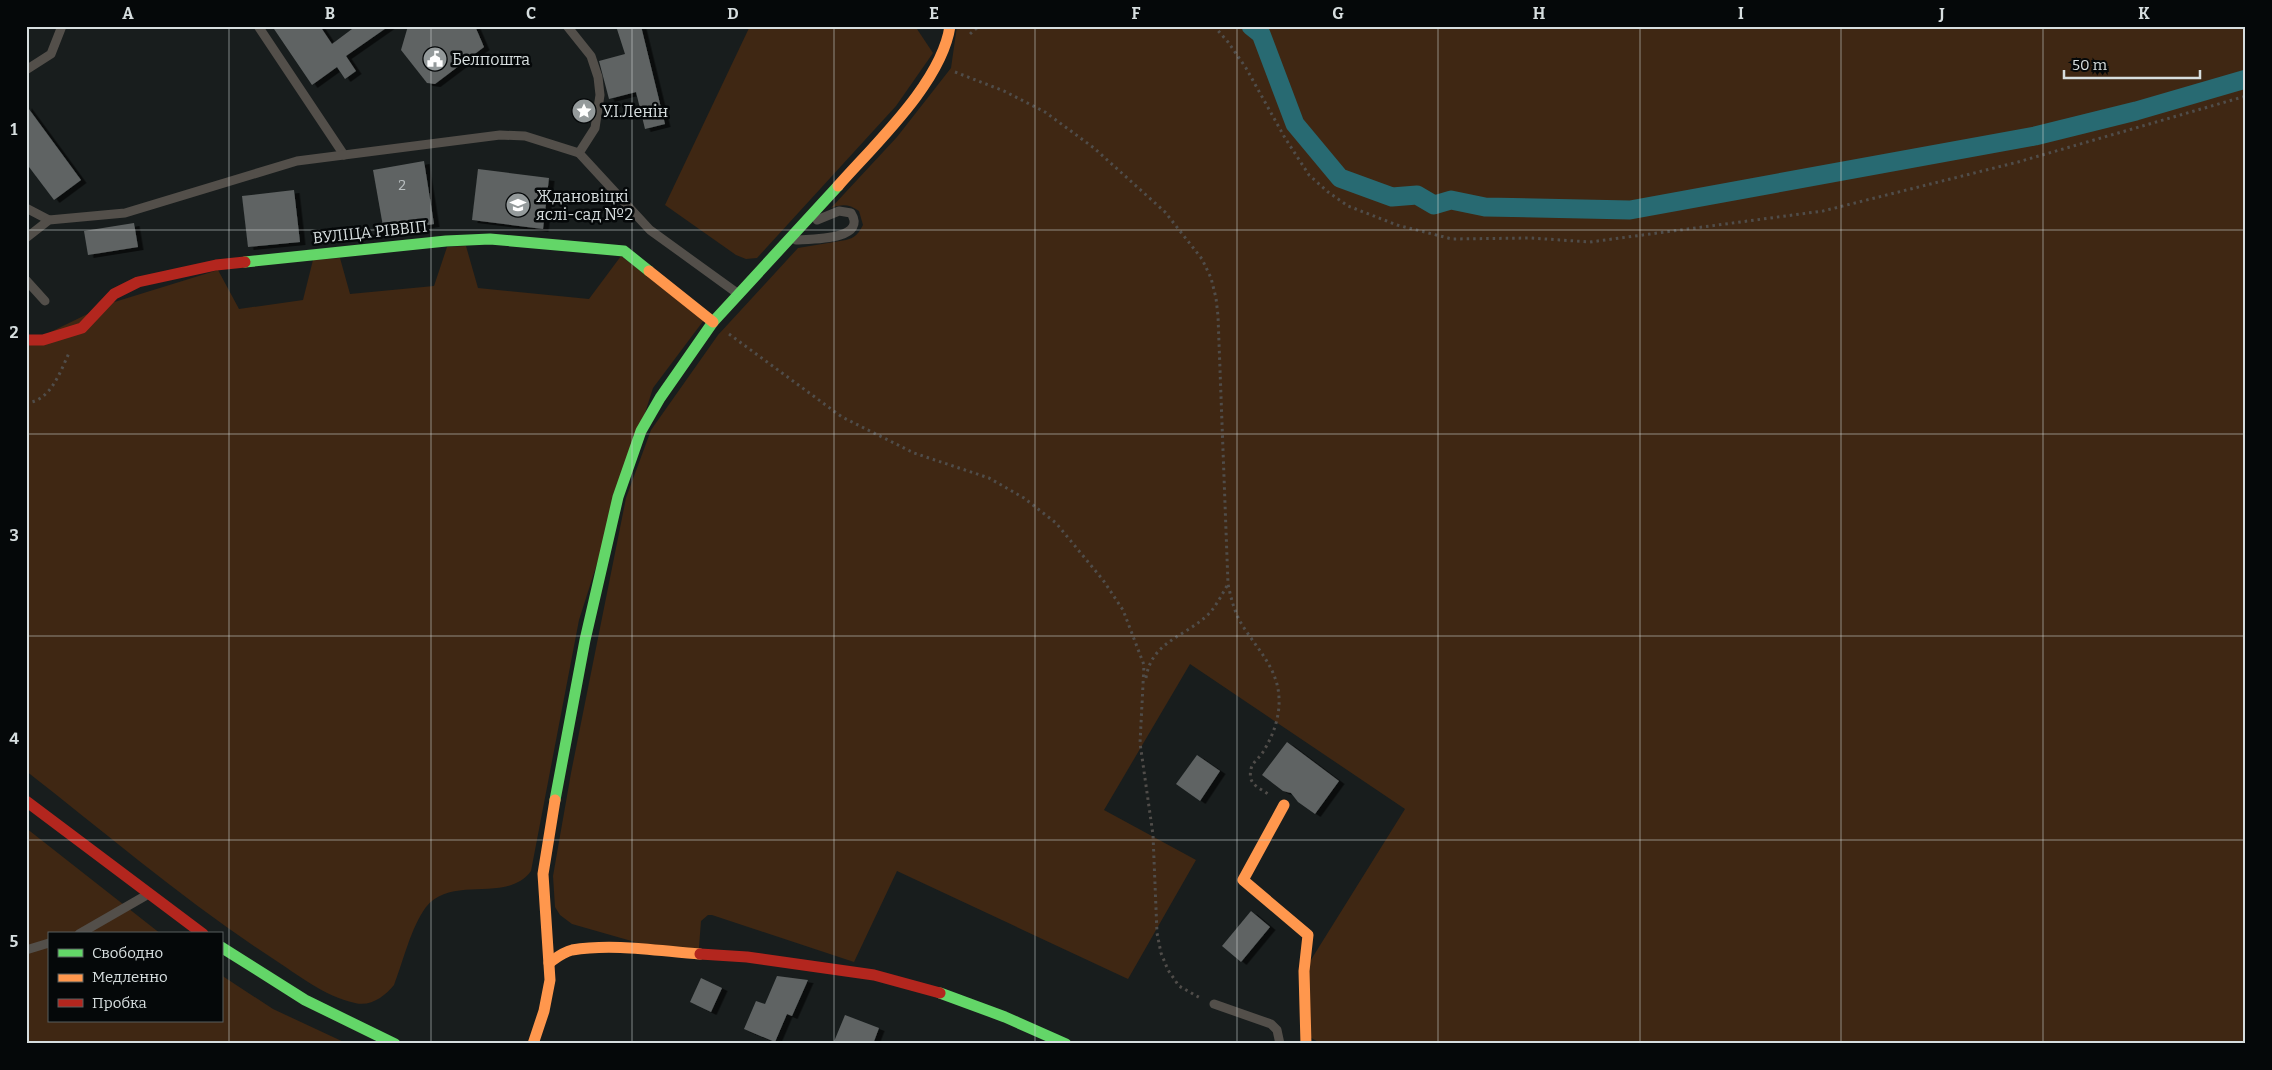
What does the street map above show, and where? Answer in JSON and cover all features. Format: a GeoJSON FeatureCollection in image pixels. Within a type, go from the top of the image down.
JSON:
{"type":"FeatureCollection","features":[{"type":"Feature","properties":{"kind":"street"},"geometry":{"type":"LineString","coordinates":[[533,1044],[544,1011],[550,980],[542,874],[585,640],[618,497],[641,431],[660,398],[713,322],[802,227],[904,113],[940,60],[948,41],[950,26]]}},
{"type":"Feature","properties":{"kind":"street","name":"ВУЛІЦА РІВВІП"},"geometry":{"type":"LineString","coordinates":[[26,340],[43,340],[82,328],[114,294],[138,282],[225,264],[446,241],[490,239],[624,251],[713,322]]}},
{"type":"Feature","properties":{"kind":"street"},"geometry":{"type":"LineString","coordinates":[[26,802],[200,932]]}},
{"type":"Feature","properties":{"kind":"street"},"geometry":{"type":"LineString","coordinates":[[1284,805],[1243,880],[1308,935],[1304,971],[1306,1044]]}},
{"type":"Feature","properties":{"kind":"street"},"geometry":{"type":"LineString","coordinates":[[222,948],[285,990],[352,1025],[395,1044]]}},
{"type":"Feature","properties":{"kind":"street"},"geometry":{"type":"LineString","coordinates":[[550,963],[561,954],[572,950],[614,948],[747,957],[874,975],[936,990],[1005,1017],[1066,1044]]}},
{"type":"Feature","properties":{"kind":"lane"},"geometry":{"type":"LineString","coordinates":[[26,70],[50,54],[62,26]]}},
{"type":"Feature","properties":{"kind":"lane"},"geometry":{"type":"LineString","coordinates":[[258,26],[344,155]]}},
{"type":"Feature","properties":{"kind":"lane"},"geometry":{"type":"LineString","coordinates":[[567,26],[591,56],[598,77],[600,95],[596,128],[579,153]]}},
{"type":"Feature","properties":{"kind":"lane"},"geometry":{"type":"LineString","coordinates":[[26,238],[49,220],[125,213],[297,161],[500,135],[525,136],[579,153],[650,230],[739,294]]}},
{"type":"Feature","properties":{"kind":"lane"},"geometry":{"type":"LineString","coordinates":[[26,208],[49,220]]}},
{"type":"Feature","properties":{"kind":"lane"},"geometry":{"type":"LineString","coordinates":[[788,242],[845,234],[851,230],[854,222],[851,213],[842,210],[802,227]]}},
{"type":"Feature","properties":{"kind":"lane"},"geometry":{"type":"LineString","coordinates":[[26,280],[45,301]]}},
{"type":"Feature","properties":{"kind":"lane"},"geometry":{"type":"LineString","coordinates":[[82,932],[147,894]]}},
{"type":"Feature","properties":{"kind":"lane"},"geometry":{"type":"LineString","coordinates":[[26,950],[48,944]]}},
{"type":"Feature","properties":{"kind":"lane"},"geometry":{"type":"LineString","coordinates":[[1214,1004],[1271,1024],[1277,1030],[1280,1044]]}},
{"type":"Feature","properties":{"kind":"path"},"geometry":{"type":"LineString","coordinates":[[1214,26],[1246,68],[1285,138],[1309,175],[1348,206],[1398,225],[1452,239],[1531,238],[1590,242],[1822,211],[2009,164],[2246,96]]}},
{"type":"Feature","properties":{"kind":"path"},"geometry":{"type":"LineString","coordinates":[[940,60],[958,74],[1004,91],[1046,112],[1094,148],[1165,212],[1202,259],[1211,278],[1216,298],[1228,584],[1232,604],[1240,622],[1267,660],[1276,678],[1279,697],[1278,716],[1271,738],[1253,764],[1250,774],[1253,782],[1284,805]]}},
{"type":"Feature","properties":{"kind":"path"},"geometry":{"type":"LineString","coordinates":[[713,322],[842,417],[914,453],[995,481],[1040,509],[1075,544],[1123,610],[1144,665],[1144,690]]}},
{"type":"Feature","properties":{"kind":"path"},"geometry":{"type":"LineString","coordinates":[[26,403],[32,402],[47,393],[55,382],[70,351]]}},
{"type":"Feature","properties":{"kind":"path"},"geometry":{"type":"LineString","coordinates":[[1214,1004],[1194,996],[1179,986],[1168,970],[1161,953],[1157,933],[1153,835],[1140,742],[1146,672],[1155,655],[1168,640],[1205,618],[1228,584]]}},
{"type":"Feature","properties":{"kind":"shaded area"},"geometry":{"type":"Polygon","coordinates":[[[750,26],[915,26],[933,53],[896,106],[757,258],[746,259],[736,255],[665,205],[750,26]]]}},
{"type":"Feature","properties":{"kind":"shaded area"},"geometry":{"type":"Polygon","coordinates":[[[957,26],[2246,26],[2246,1044],[1322,1044],[1306,1035],[1304,971],[1405,809],[1190,664],[1104,810],[1196,860],[1128,979],[897,871],[854,962],[712,915],[708,915],[701,921],[698,960],[572,924],[560,915],[555,907],[553,876],[571,773],[626,498],[651,430],[718,335],[798,248],[846,240],[858,233],[863,225],[859,211],[845,205],[831,208],[897,137],[951,68],[957,26]]]}},
{"type":"Feature","properties":{"kind":"shaded area"},"geometry":{"type":"Polygon","coordinates":[[[466,246],[478,288],[589,299],[621,256],[704,320],[653,388],[579,620],[531,871],[521,881],[508,886],[450,892],[437,897],[426,907],[416,924],[394,985],[377,1000],[361,1004],[344,1000],[312,984],[240,936],[178,891],[26,771],[26,344],[108,304],[218,270],[239,309],[303,300],[313,260],[340,258],[350,294],[434,286],[447,247],[466,246]]]}},
{"type":"Feature","properties":{"kind":"shaded area"},"geometry":{"type":"Polygon","coordinates":[[[26,828],[158,932],[48,932],[48,1022],[222,1022],[222,976],[273,1009],[348,1044],[26,1044],[26,828]]]}},
{"type":"Feature","properties":{"kind":"building"},"geometry":{"type":"Polygon","coordinates":[[[272,26],[320,26],[332,44],[356,26],[389,26],[346,56],[356,71],[345,79],[337,67],[312,85],[272,26]]]}},
{"type":"Feature","properties":{"kind":"building"},"geometry":{"type":"Polygon","coordinates":[[[408,26],[475,26],[484,47],[435,84],[427,83],[401,50],[408,26]]]}},
{"type":"Feature","properties":{"kind":"building"},"geometry":{"type":"Polygon","coordinates":[[[616,26],[641,26],[665,124],[645,129],[636,92],[609,99],[599,61],[625,54],[616,26]]]}},
{"type":"Feature","properties":{"kind":"building"},"geometry":{"type":"Polygon","coordinates":[[[26,105],[81,180],[54,200],[26,163],[26,105]]]}},
{"type":"Feature","properties":{"kind":"building"},"geometry":{"type":"Polygon","coordinates":[[[424,161],[434,224],[384,232],[373,170],[424,161]]]}},
{"type":"Feature","properties":{"kind":"building"},"geometry":{"type":"Polygon","coordinates":[[[478,169],[549,178],[543,229],[472,220],[478,169]]]}},
{"type":"Feature","properties":{"kind":"building"},"geometry":{"type":"Polygon","coordinates":[[[294,190],[300,242],[248,247],[242,196],[294,190]]]}},
{"type":"Feature","properties":{"kind":"building"},"geometry":{"type":"Polygon","coordinates":[[[134,223],[138,247],[88,255],[84,231],[134,223]]]}},
{"type":"Feature","properties":{"kind":"building"},"geometry":{"type":"Polygon","coordinates":[[[1287,742],[1339,781],[1315,814],[1298,802],[1291,793],[1283,791],[1262,775],[1287,742]]]}},
{"type":"Feature","properties":{"kind":"building"},"geometry":{"type":"Polygon","coordinates":[[[1197,755],[1220,771],[1200,801],[1176,784],[1197,755]]]}},
{"type":"Feature","properties":{"kind":"building"},"geometry":{"type":"Polygon","coordinates":[[[1251,911],[1270,927],[1241,962],[1222,946],[1251,911]]]}},
{"type":"Feature","properties":{"kind":"building"},"geometry":{"type":"Polygon","coordinates":[[[777,976],[808,980],[792,1016],[787,1014],[775,1042],[744,1029],[756,1001],[765,1004],[777,976]]]}},
{"type":"Feature","properties":{"kind":"building"},"geometry":{"type":"Polygon","coordinates":[[[701,978],[722,988],[711,1012],[690,1002],[701,978]]]}},
{"type":"Feature","properties":{"kind":"building"},"geometry":{"type":"Polygon","coordinates":[[[845,1015],[879,1028],[873,1044],[833,1044],[845,1015]]]}},
{"type":"Feature","properties":{"kind":"waterway"},"geometry":{"type":"LineString","coordinates":[[1251,26],[1261,34],[1295,124],[1340,178],[1392,197],[1417,195],[1434,205],[1451,200],[1485,207],[1630,210],[2035,136],[2136,111],[2246,79]]}},
{"type":"Feature","properties":{"kind":"traffic: fast"},"geometry":{"type":"LineString","coordinates":[[555,800],[585,640],[618,497],[641,431],[660,398],[713,322],[838,186]]}},
{"type":"Feature","properties":{"kind":"traffic: fast"},"geometry":{"type":"LineString","coordinates":[[245,262],[446,241],[490,239],[624,251],[649,271]]}},
{"type":"Feature","properties":{"kind":"traffic: fast"},"geometry":{"type":"LineString","coordinates":[[222,948],[305,1000],[395,1044]]}},
{"type":"Feature","properties":{"kind":"traffic: fast"},"geometry":{"type":"LineString","coordinates":[[940,993],[1005,1017],[1066,1044]]}},
{"type":"Feature","properties":{"kind":"traffic: slow"},"geometry":{"type":"LineString","coordinates":[[838,186],[888,132],[921,90],[934,69],[944,47],[950,26]]}},
{"type":"Feature","properties":{"kind":"traffic: slow"},"geometry":{"type":"LineString","coordinates":[[649,271],[713,322]]}},
{"type":"Feature","properties":{"kind":"traffic: slow"},"geometry":{"type":"LineString","coordinates":[[533,1044],[544,1011],[550,980],[543,874],[555,800]]}},
{"type":"Feature","properties":{"kind":"traffic: slow"},"geometry":{"type":"LineString","coordinates":[[1284,805],[1243,880],[1308,935],[1304,971],[1306,1044]]}},
{"type":"Feature","properties":{"kind":"traffic: slow"},"geometry":{"type":"LineString","coordinates":[[549,963],[560,955],[572,950],[604,947],[700,954]]}},
{"type":"Feature","properties":{"kind":"traffic: jam"},"geometry":{"type":"LineString","coordinates":[[26,340],[43,340],[82,328],[114,294],[138,282],[216,265],[245,262]]}},
{"type":"Feature","properties":{"kind":"traffic: jam"},"geometry":{"type":"LineString","coordinates":[[26,801],[200,932]]}},
{"type":"Feature","properties":{"kind":"traffic: jam"},"geometry":{"type":"LineString","coordinates":[[700,954],[747,957],[874,975],[940,993]]}},
{"type":"Feature","properties":{"kind":"place","name":"Белпошта"},"geometry":{"type":"Point","coordinates":[435,59]}},
{"type":"Feature","properties":{"kind":"place","name":"У.І.Ленін"},"geometry":{"type":"Point","coordinates":[584,111]}},
{"type":"Feature","properties":{"kind":"place","name":"Ждановіцкі яслі-сад №2"},"geometry":{"type":"Point","coordinates":[518,205]}}]}
